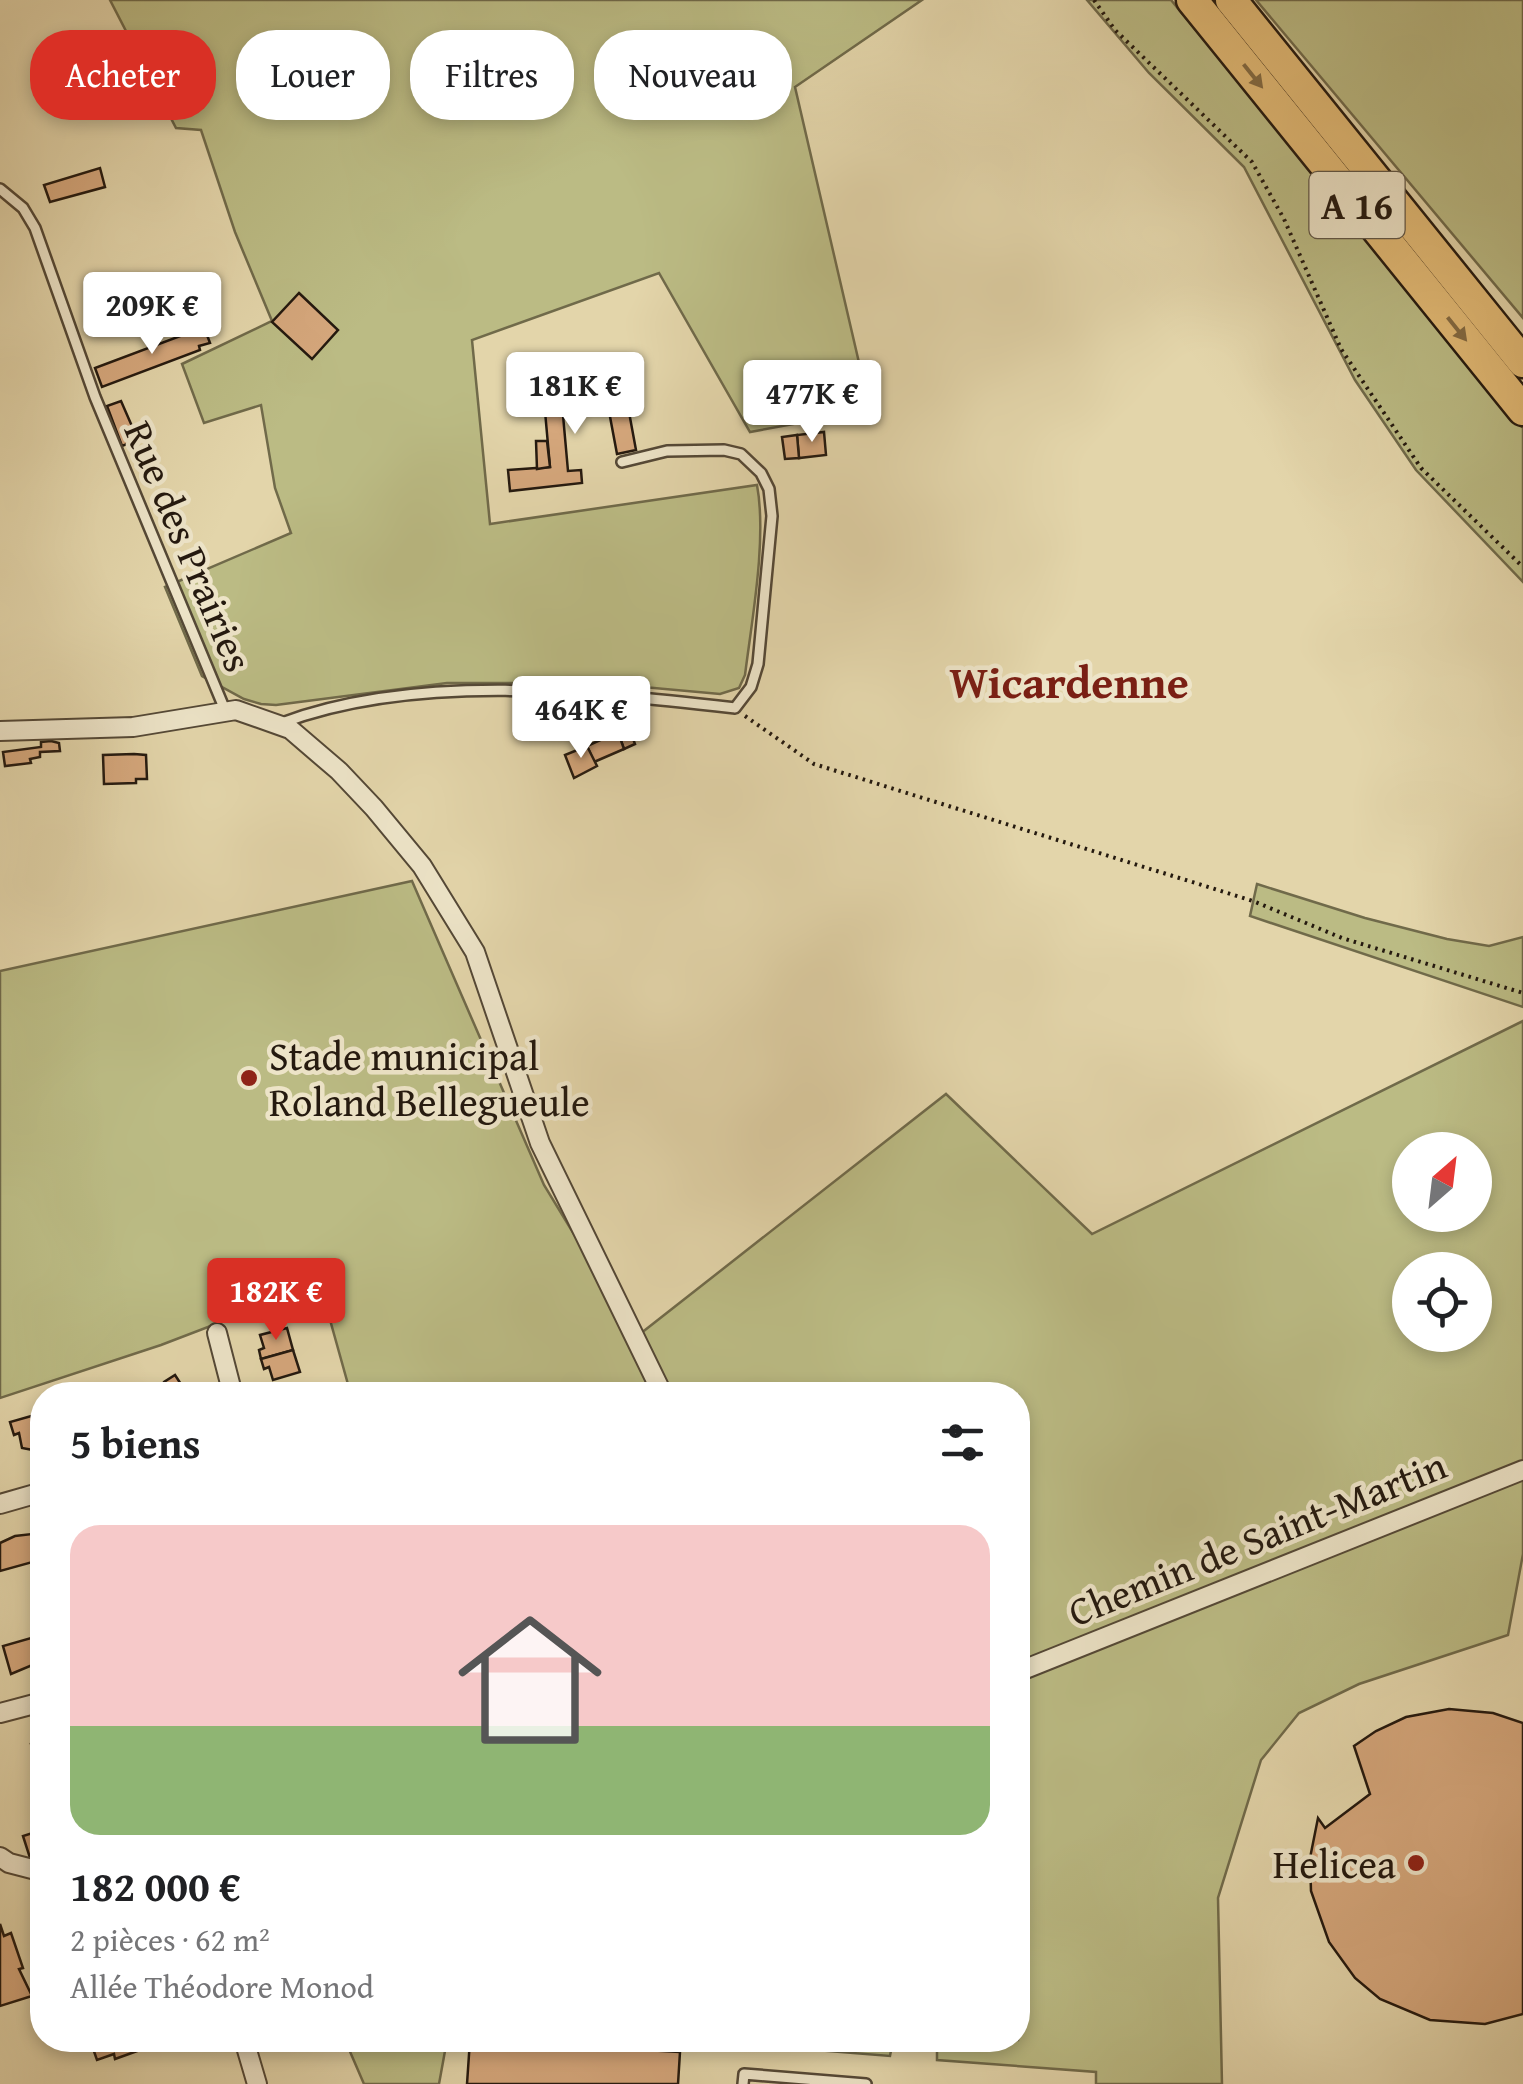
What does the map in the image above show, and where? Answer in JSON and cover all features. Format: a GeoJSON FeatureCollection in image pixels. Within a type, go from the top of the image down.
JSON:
{"type":"FeatureCollection","features":[{"type":"Feature","properties":{"kind":"highway","name":"A 16"},"geometry":{"type":"LineString","coordinates":[[1192,0],[1523,410]]}},
{"type":"Feature","properties":{"kind":"highway","name":"A 16"},"geometry":{"type":"LineString","coordinates":[[1231,0],[1523,362]]}},
{"type":"Feature","properties":{"kind":"street"},"geometry":{"type":"LineString","coordinates":[[0,731],[133,726],[224,710],[279,724],[330,762],[422,866],[457,920],[491,991],[540,1143],[656,1382]]}},
{"type":"Feature","properties":{"kind":"street"},"geometry":{"type":"LineString","coordinates":[[216,1334],[230,1382]]}},
{"type":"Feature","properties":{"kind":"street","name":"Chemin de Saint-Martin"},"geometry":{"type":"LineString","coordinates":[[1030,1667],[1523,1470]]}},
{"type":"Feature","properties":{"kind":"street"},"geometry":{"type":"LineString","coordinates":[[0,1504],[30,1495]]}},
{"type":"Feature","properties":{"kind":"street"},"geometry":{"type":"LineString","coordinates":[[0,1713],[30,1705]]}},
{"type":"Feature","properties":{"kind":"street"},"geometry":{"type":"LineString","coordinates":[[0,1857],[30,1868]]}},
{"type":"Feature","properties":{"kind":"street"},"geometry":{"type":"LineString","coordinates":[[248,2052],[258,2084]]}},
{"type":"Feature","properties":{"kind":"lane","name":"Rue des Prairies"},"geometry":{"type":"LineString","coordinates":[[0,189],[23,208],[35,228],[95,397],[224,710]]}},
{"type":"Feature","properties":{"kind":"lane"},"geometry":{"type":"LineString","coordinates":[[279,724],[315,712],[450,692],[566,693],[735,708],[751,687],[758,664],[772,516],[770,489],[762,473],[748,459],[724,450],[668,451],[622,462]]}},
{"type":"Feature","properties":{"kind":"lane"},"geometry":{"type":"LineString","coordinates":[[743,2079],[866,2084]]}},
{"type":"Feature","properties":{"kind":"path"},"geometry":{"type":"LineString","coordinates":[[1094,0],[1116,30],[1252,162],[1284,219],[1341,349],[1420,468],[1523,567]]}},
{"type":"Feature","properties":{"kind":"path"},"geometry":{"type":"LineString","coordinates":[[735,708],[814,764],[1253,901],[1342,938],[1523,993]]}},
{"type":"Feature","properties":{"kind":"green space"},"geometry":{"type":"Polygon","coordinates":[[[110,0],[922,0],[795,87],[870,410],[750,432],[659,273],[472,340],[490,524],[757,485],[757,579],[745,675],[739,688],[720,694],[599,683],[447,683],[276,705],[244,699],[202,676],[165,587],[291,533],[275,488],[261,405],[204,423],[182,364],[272,321],[235,232],[201,130],[176,128],[172,120],[216,120],[216,30],[125,30],[110,0]]]}},
{"type":"Feature","properties":{"kind":"green space"},"geometry":{"type":"Polygon","coordinates":[[[1087,0],[1171,0],[1523,428],[1523,582],[1416,470],[1355,380],[1244,167],[1149,73],[1087,0]]]}},
{"type":"Feature","properties":{"kind":"green space"},"geometry":{"type":"Polygon","coordinates":[[[1256,0],[1523,0],[1523,318],[1256,0]]]}},
{"type":"Feature","properties":{"kind":"green space"},"geometry":{"type":"Polygon","coordinates":[[[412,881],[544,1185],[603,1282],[631,1341],[946,1094],[1092,1234],[1523,1021],[1523,1554],[1508,1635],[1359,1684],[1299,1713],[1261,1760],[1218,1898],[1222,2084],[1096,2084],[1096,2072],[937,2060],[937,2052],[1030,2052],[1030,1382],[347,1382],[320,1284],[161,1345],[49,1382],[30,1382],[30,1388],[0,1398],[0,971],[412,881]]]}},
{"type":"Feature","properties":{"kind":"green space"},"geometry":{"type":"Polygon","coordinates":[[[1257,884],[1447,939],[1489,946],[1523,937],[1523,1007],[1250,916],[1257,884]]]}},
{"type":"Feature","properties":{"kind":"green space"},"geometry":{"type":"Polygon","coordinates":[[[350,2052],[445,2052],[439,2084],[364,2084],[350,2052]]]}},
{"type":"Feature","properties":{"kind":"green space"},"geometry":{"type":"Polygon","coordinates":[[[840,2052],[891,2052],[890,2056],[840,2052]]]}},
{"type":"Feature","properties":{"kind":"building"},"geometry":{"type":"Polygon","coordinates":[[[100,168],[105,187],[50,202],[44,185],[100,168]]]}},
{"type":"Feature","properties":{"kind":"building"},"geometry":{"type":"Polygon","coordinates":[[[118,274],[127,313],[102,319],[90,280],[118,274]]]}},
{"type":"Feature","properties":{"kind":"building"},"geometry":{"type":"Polygon","coordinates":[[[299,293],[338,330],[312,359],[272,322],[299,293]]]}},
{"type":"Feature","properties":{"kind":"building"},"geometry":{"type":"Polygon","coordinates":[[[204,327],[210,343],[199,346],[200,350],[102,387],[95,368],[204,327]]]}},
{"type":"Feature","properties":{"kind":"building"},"geometry":{"type":"Polygon","coordinates":[[[624,385],[636,450],[617,454],[608,406],[563,415],[568,471],[581,470],[582,483],[510,491],[508,470],[550,467],[544,400],[624,385]]]}},
{"type":"Feature","properties":{"kind":"building"},"geometry":{"type":"Polygon","coordinates":[[[121,401],[138,440],[122,446],[107,406],[121,401]]]}},
{"type":"Feature","properties":{"kind":"building"},"geometry":{"type":"Polygon","coordinates":[[[824,432],[826,455],[799,458],[797,435],[824,432]]]}},
{"type":"Feature","properties":{"kind":"building"},"geometry":{"type":"Polygon","coordinates":[[[797,435],[799,458],[785,459],[782,437],[797,435]]]}},
{"type":"Feature","properties":{"kind":"building"},"geometry":{"type":"Polygon","coordinates":[[[536,441],[547,441],[550,467],[537,469],[536,441]]]}},
{"type":"Feature","properties":{"kind":"building"},"geometry":{"type":"Polygon","coordinates":[[[607,703],[620,703],[635,744],[624,749],[607,703]]]}},
{"type":"Feature","properties":{"kind":"building"},"geometry":{"type":"Polygon","coordinates":[[[570,705],[583,734],[575,737],[573,730],[557,736],[547,711],[570,705]]]}},
{"type":"Feature","properties":{"kind":"building"},"geometry":{"type":"Polygon","coordinates":[[[618,732],[624,749],[594,762],[587,746],[618,732]]]}},
{"type":"Feature","properties":{"kind":"building"},"geometry":{"type":"Polygon","coordinates":[[[41,742],[59,743],[60,751],[40,752],[40,757],[30,759],[31,763],[5,766],[3,752],[41,747],[41,742]]]}},
{"type":"Feature","properties":{"kind":"building"},"geometry":{"type":"Polygon","coordinates":[[[587,746],[597,766],[574,778],[565,755],[587,746]]]}},
{"type":"Feature","properties":{"kind":"building"},"geometry":{"type":"Polygon","coordinates":[[[103,755],[146,755],[147,779],[104,784],[103,755]]]}},
{"type":"Feature","properties":{"kind":"building"},"geometry":{"type":"Polygon","coordinates":[[[287,1328],[293,1350],[261,1359],[259,1350],[264,1348],[260,1335],[287,1328]]]}},
{"type":"Feature","properties":{"kind":"building"},"geometry":{"type":"Polygon","coordinates":[[[293,1350],[300,1372],[273,1380],[261,1359],[293,1350]]]}},
{"type":"Feature","properties":{"kind":"building"},"geometry":{"type":"Polygon","coordinates":[[[30,1416],[30,1449],[22,1448],[19,1433],[14,1435],[10,1422],[30,1416]]]}},
{"type":"Feature","properties":{"kind":"building"},"geometry":{"type":"Polygon","coordinates":[[[30,1534],[30,1563],[0,1571],[0,1543],[30,1534]]]}},
{"type":"Feature","properties":{"kind":"building"},"geometry":{"type":"Polygon","coordinates":[[[30,1638],[30,1666],[11,1674],[3,1646],[30,1638]]]}},
{"type":"Feature","properties":{"kind":"building","name":"Helicea"},"geometry":{"type":"Polygon","coordinates":[[[1449,1709],[1493,1713],[1523,1723],[1523,2014],[1485,2024],[1430,2020],[1380,1999],[1355,1978],[1329,1942],[1311,1891],[1310,1858],[1318,1818],[1325,1828],[1370,1794],[1354,1746],[1406,1717],[1449,1709]]]}},
{"type":"Feature","properties":{"kind":"building"},"geometry":{"type":"Polygon","coordinates":[[[30,1834],[30,1858],[23,1836],[30,1834]]]}},
{"type":"Feature","properties":{"kind":"building"},"geometry":{"type":"Polygon","coordinates":[[[0,1924],[4,1936],[11,1933],[30,1997],[0,2006],[0,1924]]]}},
{"type":"Feature","properties":{"kind":"building"},"geometry":{"type":"Polygon","coordinates":[[[94,2052],[134,2052],[115,2059],[114,2054],[97,2060],[94,2052]]]}},
{"type":"Feature","properties":{"kind":"building"},"geometry":{"type":"Polygon","coordinates":[[[469,2052],[680,2052],[678,2084],[467,2084],[469,2052]]]}},
{"type":"Feature","properties":{"kind":"place","name":"Stade municipal Roland Bellegueule"},"geometry":{"type":"Point","coordinates":[249,1078]}},
{"type":"Feature","properties":{"kind":"place","name":"Helicea"},"geometry":{"type":"Point","coordinates":[1416,1863]}},
{"type":"Feature","properties":{"kind":"district","name":"Wicardenne"},"geometry":{"type":"Point","coordinates":[1069,681]}}]}
